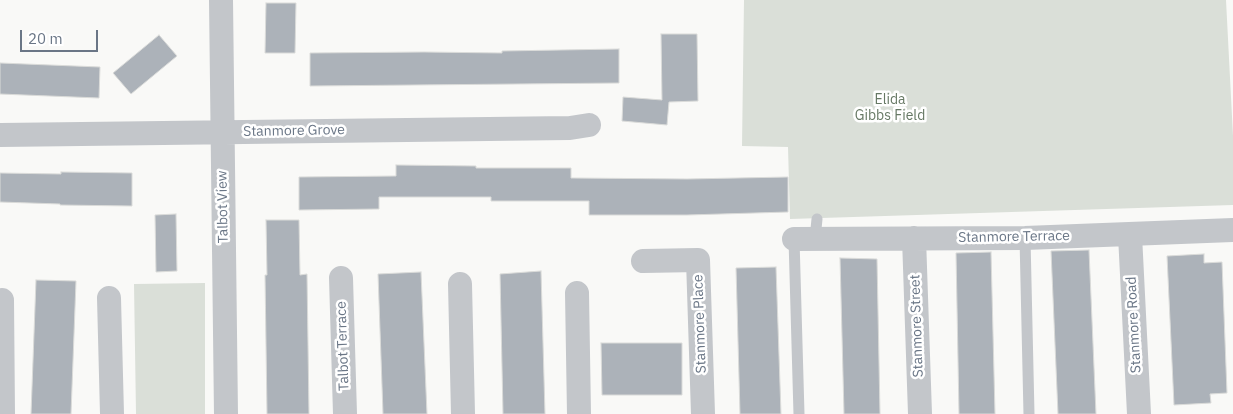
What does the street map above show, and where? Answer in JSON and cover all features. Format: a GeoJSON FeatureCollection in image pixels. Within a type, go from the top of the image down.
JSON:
{"type":"FeatureCollection","features":[{"type":"Feature","properties":{"kind":"street","name":"Talbot View"},"geometry":{"type":"LineString","coordinates":[[221,0],[226,414]]}},
{"type":"Feature","properties":{"kind":"street","name":"Stanmore Grove"},"geometry":{"type":"LineString","coordinates":[[0,135],[570,128],[589,125]]}},
{"type":"Feature","properties":{"kind":"street","name":"Stanmore Terrace"},"geometry":{"type":"LineString","coordinates":[[809,232],[914,238],[1024,238],[1233,230]]}},
{"type":"Feature","properties":{"kind":"street","name":"Stanmore Road"},"geometry":{"type":"LineString","coordinates":[[1130,235],[1139,414]]}},
{"type":"Feature","properties":{"kind":"street","name":"Stanmore Street"},"geometry":{"type":"LineString","coordinates":[[914,238],[920,414]]}},
{"type":"Feature","properties":{"kind":"street","name":"Stanmore Place"},"geometry":{"type":"LineString","coordinates":[[643,261],[698,260],[703,414]]}},
{"type":"Feature","properties":{"kind":"street","name":"Talbot Terrace"},"geometry":{"type":"LineString","coordinates":[[341,278],[344,414]]}},
{"type":"Feature","properties":{"kind":"street"},"geometry":{"type":"LineString","coordinates":[[460,284],[463,414]]}},
{"type":"Feature","properties":{"kind":"street"},"geometry":{"type":"LineString","coordinates":[[577,293],[580,414]]}},
{"type":"Feature","properties":{"kind":"street"},"geometry":{"type":"LineString","coordinates":[[110,298],[112,414]]}},
{"type":"Feature","properties":{"kind":"street"},"geometry":{"type":"LineString","coordinates":[[2,300],[3,414]]}},
{"type":"Feature","properties":{"kind":"lane"},"geometry":{"type":"LineString","coordinates":[[799,414],[809,232]]}},
{"type":"Feature","properties":{"kind":"lane"},"geometry":{"type":"LineString","coordinates":[[1024,238],[1029,414]]}},
{"type":"Feature","properties":{"kind":"green space","name":"Elida Gibbs Field"},"geometry":{"type":"Polygon","coordinates":[[[744,0],[1226,0],[1233,136],[1233,205],[790,219],[788,147],[742,146],[744,0]]]}},
{"type":"Feature","properties":{"kind":"green space"},"geometry":{"type":"Polygon","coordinates":[[[205,283],[205,414],[136,414],[134,284],[205,283]]]}},
{"type":"Feature","properties":{"kind":"building"},"geometry":{"type":"Polygon","coordinates":[[[266,3],[296,3],[295,53],[265,53],[266,3]]]}},
{"type":"Feature","properties":{"kind":"building"},"geometry":{"type":"Polygon","coordinates":[[[661,34],[697,34],[698,101],[669,102],[667,125],[622,121],[623,97],[662,100],[661,34]]]}},
{"type":"Feature","properties":{"kind":"building"},"geometry":{"type":"Polygon","coordinates":[[[159,35],[177,56],[131,94],[113,73],[159,35]]]}},
{"type":"Feature","properties":{"kind":"building"},"geometry":{"type":"Polygon","coordinates":[[[619,49],[619,83],[310,86],[310,53],[502,53],[502,51],[619,49]]]}},
{"type":"Feature","properties":{"kind":"building"},"geometry":{"type":"Polygon","coordinates":[[[0,63],[100,67],[99,98],[0,94],[0,63]]]}},
{"type":"Feature","properties":{"kind":"building"},"geometry":{"type":"Polygon","coordinates":[[[396,165],[476,166],[476,168],[571,168],[571,178],[687,179],[788,177],[788,212],[589,215],[589,201],[491,201],[491,197],[379,197],[379,209],[299,210],[299,177],[396,176],[396,165]]]}},
{"type":"Feature","properties":{"kind":"building"},"geometry":{"type":"Polygon","coordinates":[[[61,172],[132,173],[132,206],[0,202],[0,173],[61,174],[61,172]]]}},
{"type":"Feature","properties":{"kind":"building"},"geometry":{"type":"Polygon","coordinates":[[[176,214],[177,271],[156,272],[155,215],[176,214]]]}},
{"type":"Feature","properties":{"kind":"building"},"geometry":{"type":"Polygon","coordinates":[[[266,220],[299,220],[300,275],[307,274],[309,414],[267,414],[266,220]]]}},
{"type":"Feature","properties":{"kind":"building"},"geometry":{"type":"Polygon","coordinates":[[[1089,250],[1096,414],[1058,414],[1051,251],[1089,250]]]}},
{"type":"Feature","properties":{"kind":"building"},"geometry":{"type":"Polygon","coordinates":[[[991,252],[995,414],[959,414],[956,253],[991,252]]]}},
{"type":"Feature","properties":{"kind":"building"},"geometry":{"type":"Polygon","coordinates":[[[1204,254],[1204,263],[1222,262],[1227,393],[1210,394],[1211,403],[1174,405],[1167,256],[1204,254]]]}},
{"type":"Feature","properties":{"kind":"building"},"geometry":{"type":"Polygon","coordinates":[[[840,258],[877,259],[880,414],[844,414],[840,258]]]}},
{"type":"Feature","properties":{"kind":"building"},"geometry":{"type":"Polygon","coordinates":[[[776,267],[781,414],[740,414],[736,268],[776,267]]]}},
{"type":"Feature","properties":{"kind":"building"},"geometry":{"type":"Polygon","coordinates":[[[541,271],[545,414],[503,414],[500,274],[541,271]]]}},
{"type":"Feature","properties":{"kind":"building"},"geometry":{"type":"Polygon","coordinates":[[[421,272],[427,414],[383,414],[378,274],[421,272]]]}},
{"type":"Feature","properties":{"kind":"building"},"geometry":{"type":"Polygon","coordinates":[[[36,280],[76,281],[71,414],[31,414],[36,280]]]}},
{"type":"Feature","properties":{"kind":"building"},"geometry":{"type":"Polygon","coordinates":[[[601,343],[682,343],[682,395],[602,395],[601,343]]]}}]}
